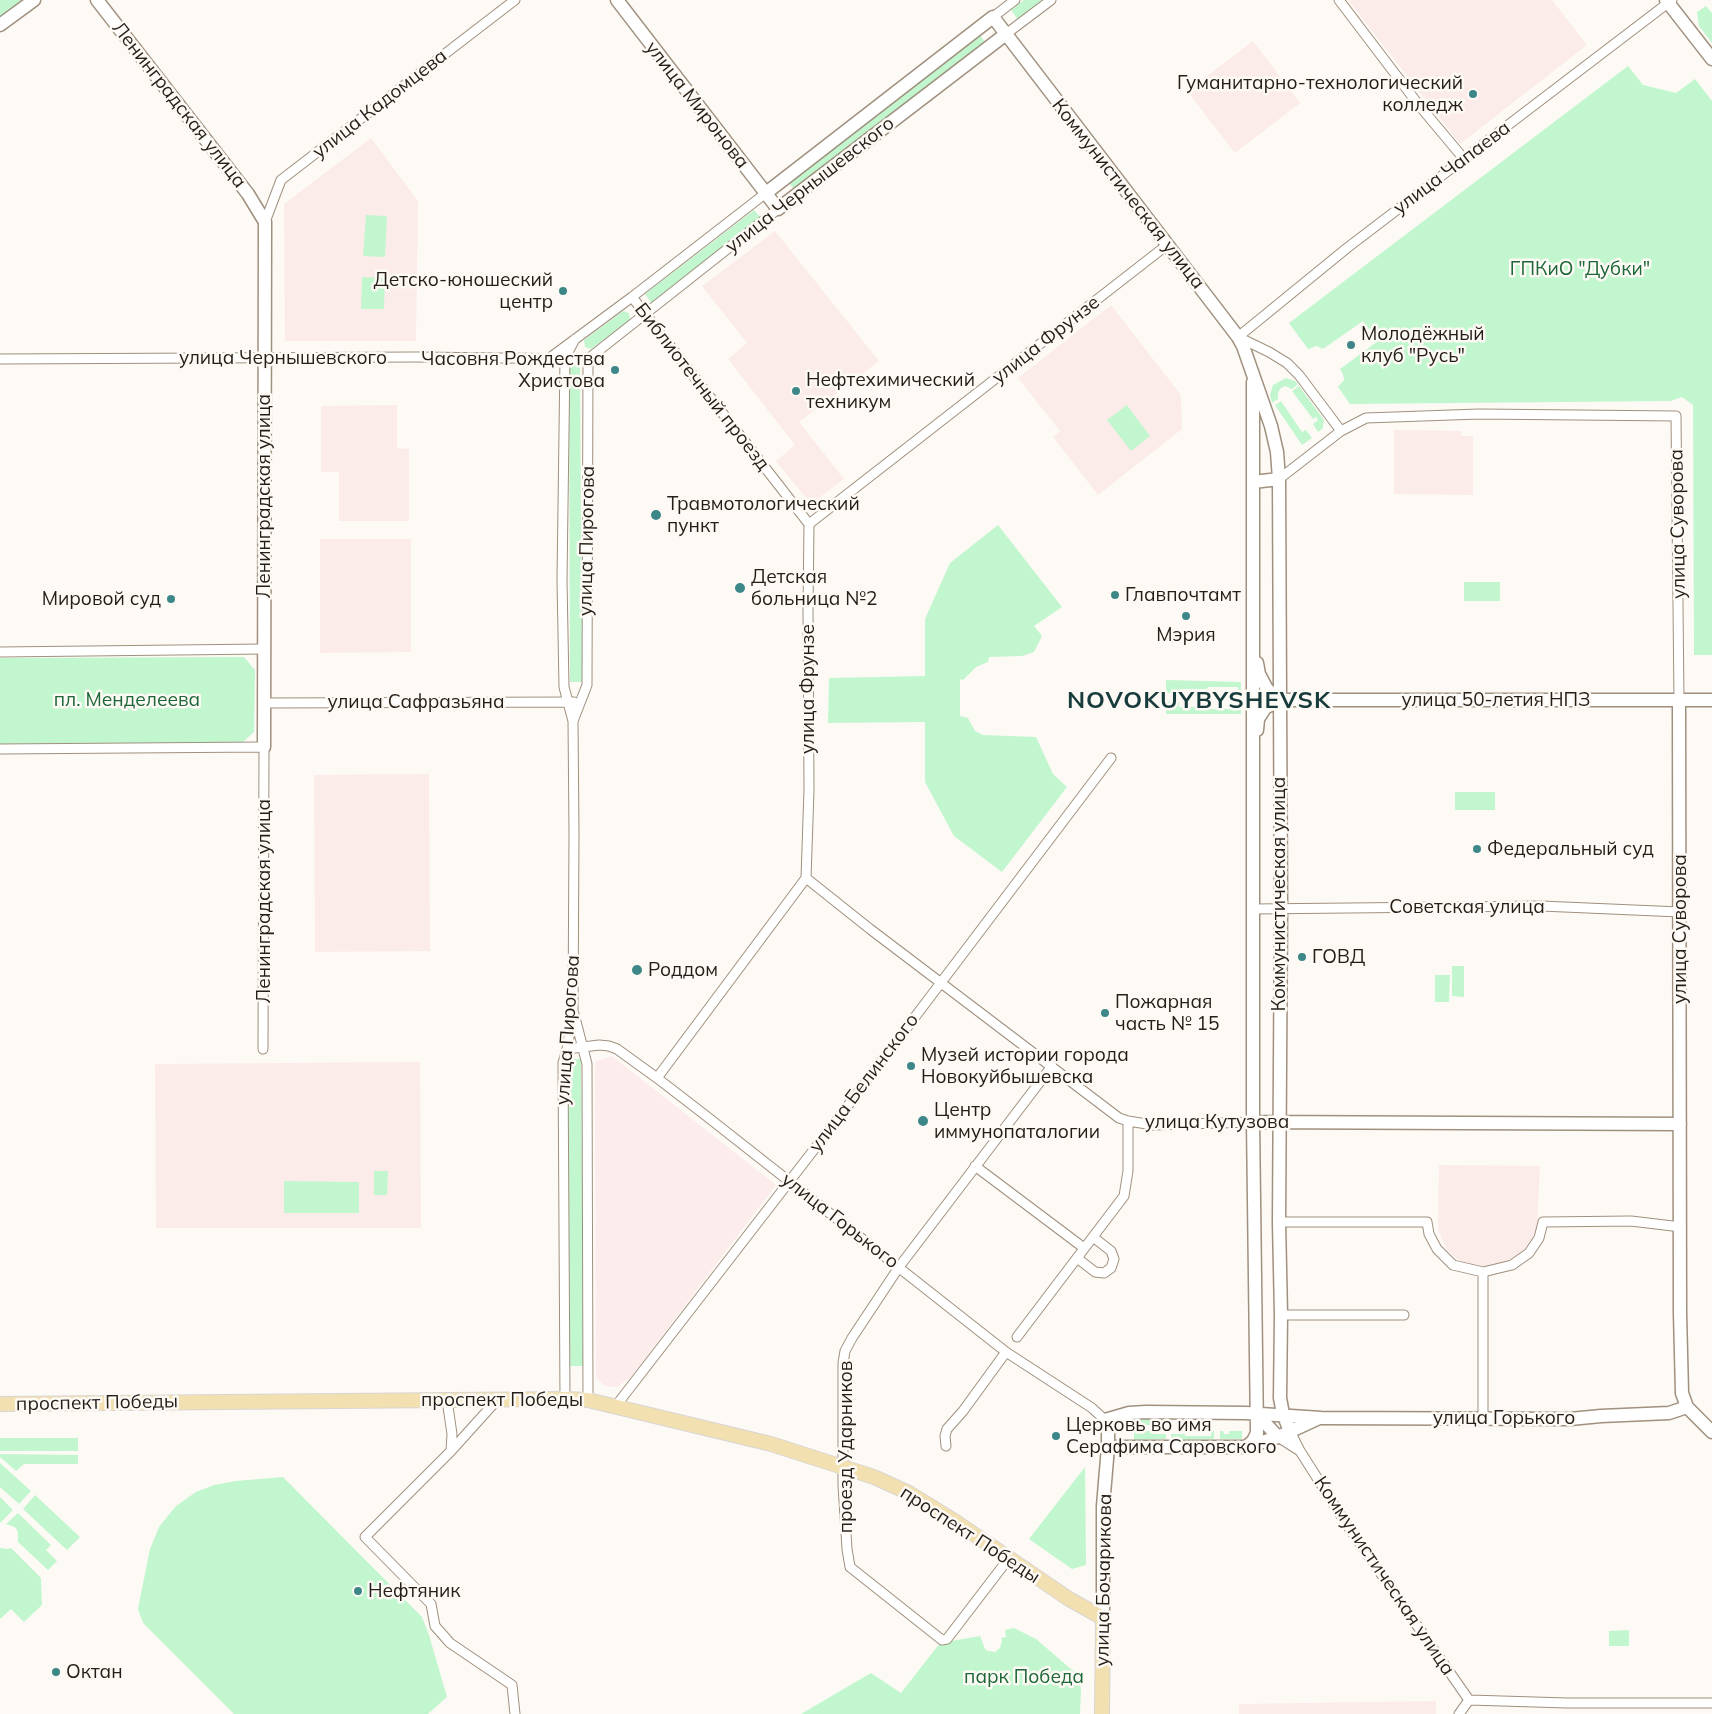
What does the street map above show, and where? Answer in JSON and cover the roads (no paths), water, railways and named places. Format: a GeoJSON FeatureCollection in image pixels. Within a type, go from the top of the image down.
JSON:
{"type":"FeatureCollection","features":[{"type":"Feature","properties":{"kind":"main road"},"geometry":{"type":"LineString","coordinates":[[0,25],[34,0]]}},
{"type":"Feature","properties":{"kind":"main road","name":"Ленинградская улица"},"geometry":{"type":"LineString","coordinates":[[97,0],[248,194],[265,222],[264,748]]}},
{"type":"Feature","properties":{"kind":"main road","name":"улица Миронова"},"geometry":{"type":"LineString","coordinates":[[616,0],[778,209]]}},
{"type":"Feature","properties":{"kind":"main road"},"geometry":{"type":"LineString","coordinates":[[1669,1],[1712,59]]}},
{"type":"Feature","properties":{"kind":"main road","name":"улица Чернышевского"},"geometry":{"type":"LineString","coordinates":[[766,193],[993,17]]}},
{"type":"Feature","properties":{"kind":"main road","name":"Коммунистическая улица"},"geometry":{"type":"LineString","coordinates":[[993,17],[1238,337],[1243,346],[1271,426],[1277,452],[1280,479],[1280,1398],[1283,1414],[1290,1431]]}},
{"type":"Feature","properties":{"kind":"main road","name":"улица Чернышевского"},"geometry":{"type":"LineString","coordinates":[[778,209],[1006,34]]}},
{"type":"Feature","properties":{"kind":"main road","name":"Коммунистическая улица"},"geometry":{"type":"LineString","coordinates":[[1246,1447],[1256,1437],[1252,639],[1252,412],[1254,377]]}},
{"type":"Feature","properties":{"kind":"main road"},"geometry":{"type":"LineString","coordinates":[[1253,482],[1280,479]]}},
{"type":"Feature","properties":{"kind":"main road"},"geometry":{"type":"LineString","coordinates":[[1252,639],[1259,674],[1267,689],[1280,700],[1266,708],[1258,719],[1253,758]]}},
{"type":"Feature","properties":{"kind":"main road","name":"улица 50-летия НПЗ"},"geometry":{"type":"LineString","coordinates":[[1280,700],[1712,700]]}},
{"type":"Feature","properties":{"kind":"main road","name":"улица Суворова"},"geometry":{"type":"LineString","coordinates":[[1679,700],[1681,1382],[1682,1394],[1687,1407]]}},
{"type":"Feature","properties":{"kind":"main road","name":"улица Кутузова"},"geometry":{"type":"LineString","coordinates":[[1253,1122],[1680,1124]]}},
{"type":"Feature","properties":{"kind":"main road","name":"проспект Победы"},"geometry":{"type":"LineString","coordinates":[[0,1404],[565,1398],[588,1400],[740,1435],[874,1477],[909,1493],[956,1522],[1069,1599],[1103,1618]]}},
{"type":"Feature","properties":{"kind":"main road"},"geometry":{"type":"LineString","coordinates":[[1687,1407],[1712,1432]]}},
{"type":"Feature","properties":{"kind":"main road","name":"улица Горького"},"geometry":{"type":"LineString","coordinates":[[1105,1420],[1129,1413],[1146,1412],[1256,1413],[1321,1418],[1570,1419],[1669,1413],[1687,1407]]}},
{"type":"Feature","properties":{"kind":"main road"},"geometry":{"type":"LineString","coordinates":[[1256,1413],[1278,1437]]}},
{"type":"Feature","properties":{"kind":"main road"},"geometry":{"type":"LineString","coordinates":[[1108,1447],[1246,1447],[1278,1437],[1321,1418]]}},
{"type":"Feature","properties":{"kind":"main road","name":"улица Бочарикова"},"geometry":{"type":"LineString","coordinates":[[1102,1714],[1103,1506],[1108,1447],[1108,1429],[1105,1420]]}},
{"type":"Feature","properties":{"kind":"street","name":"улица Кадомцева"},"geometry":{"type":"LineString","coordinates":[[265,222],[281,180],[514,0]]}},
{"type":"Feature","properties":{"kind":"street","name":"улица Чернышевского"},"geometry":{"type":"LineString","coordinates":[[993,17],[1015,0]]}},
{"type":"Feature","properties":{"kind":"street","name":"улица Чернышевского"},"geometry":{"type":"LineString","coordinates":[[1006,34],[1051,0]]}},
{"type":"Feature","properties":{"kind":"street"},"geometry":{"type":"LineString","coordinates":[[1339,0],[1418,104],[1464,159]]}},
{"type":"Feature","properties":{"kind":"street","name":"улица Чапаева"},"geometry":{"type":"LineString","coordinates":[[1238,337],[1347,248],[1669,1]]}},
{"type":"Feature","properties":{"kind":"street","name":"улица Чернышевского"},"geometry":{"type":"LineString","coordinates":[[565,358],[575,339],[766,193]]}},
{"type":"Feature","properties":{"kind":"street","name":"улица Чернышевского"},"geometry":{"type":"LineString","coordinates":[[0,359],[588,359],[778,209]]}},
{"type":"Feature","properties":{"kind":"street","name":"улица Фрунзе"},"geometry":{"type":"LineString","coordinates":[[806,878],[809,790],[809,524],[1167,245]]}},
{"type":"Feature","properties":{"kind":"street","name":"Библиотечный проезд"},"geometry":{"type":"LineString","coordinates":[[632,297],[809,524]]}},
{"type":"Feature","properties":{"kind":"street"},"geometry":{"type":"LineString","coordinates":[[1238,337],[1288,363],[1341,432],[1280,479]]}},
{"type":"Feature","properties":{"kind":"street"},"geometry":{"type":"LineString","coordinates":[[551,358],[575,339]]}},
{"type":"Feature","properties":{"kind":"street","name":"улица Пирогова"},"geometry":{"type":"LineString","coordinates":[[565,358],[562,580],[564,687],[573,721],[573,1012],[567,1049],[562,1063],[565,1398]]}},
{"type":"Feature","properties":{"kind":"street","name":"улица Пирогова"},"geometry":{"type":"LineString","coordinates":[[573,721],[587,685],[588,359]]}},
{"type":"Feature","properties":{"kind":"street","name":"улица Суворова"},"geometry":{"type":"LineString","coordinates":[[1341,432],[1357,421],[1366,418],[1388,416],[1479,414],[1676,416],[1679,700]]}},
{"type":"Feature","properties":{"kind":"street"},"geometry":{"type":"LineString","coordinates":[[0,652],[264,649]]}},
{"type":"Feature","properties":{"kind":"street","name":"улица Сафразьяна"},"geometry":{"type":"LineString","coordinates":[[264,703],[581,702]]}},
{"type":"Feature","properties":{"kind":"street"},"geometry":{"type":"LineString","coordinates":[[0,749],[264,748]]}},
{"type":"Feature","properties":{"kind":"street","name":"Ленинградская улица"},"geometry":{"type":"LineString","coordinates":[[263,1049],[264,748]]}},
{"type":"Feature","properties":{"kind":"street","name":"улица Белинского"},"geometry":{"type":"LineString","coordinates":[[615,1406],[789,1182],[1111,758]]}},
{"type":"Feature","properties":{"kind":"street"},"geometry":{"type":"LineString","coordinates":[[657,1078],[806,878]]}},
{"type":"Feature","properties":{"kind":"street","name":"улица Кутузова"},"geometry":{"type":"LineString","coordinates":[[806,878],[1119,1118],[1152,1125],[1253,1122]]}},
{"type":"Feature","properties":{"kind":"street","name":"Советская улица"},"geometry":{"type":"LineString","coordinates":[[1253,909],[1541,906],[1680,912]]}},
{"type":"Feature","properties":{"kind":"street","name":"улица Пирогова"},"geometry":{"type":"LineString","coordinates":[[573,1012],[587,1064],[588,1400]]}},
{"type":"Feature","properties":{"kind":"street","name":"улица Горького"},"geometry":{"type":"LineString","coordinates":[[567,1049],[599,1046],[609,1046],[617,1049],[657,1078],[1006,1352],[1092,1408],[1105,1420]]}},
{"type":"Feature","properties":{"kind":"street","name":"проезд Ударников"},"geometry":{"type":"LineString","coordinates":[[1009,1558],[947,1639],[942,1640],[850,1567],[847,1549],[843,1468],[842,1364],[845,1351],[852,1338],[899,1267],[1052,1066]]}},
{"type":"Feature","properties":{"kind":"street"},"geometry":{"type":"LineString","coordinates":[[1017,1337],[1124,1196],[1128,1171],[1128,1121]]}},
{"type":"Feature","properties":{"kind":"street"},"geometry":{"type":"LineString","coordinates":[[975,1166],[1084,1248]]}},
{"type":"Feature","properties":{"kind":"street"},"geometry":{"type":"LineString","coordinates":[[1279,1222],[1427,1222],[1429,1234],[1437,1249],[1453,1265],[1483,1272],[1512,1265],[1530,1253],[1539,1238],[1543,1222],[1631,1221],[1681,1227]]}},
{"type":"Feature","properties":{"kind":"street"},"geometry":{"type":"LineString","coordinates":[[1077,1258],[1095,1272],[1104,1273],[1111,1268],[1114,1259],[1111,1251],[1093,1237]]}},
{"type":"Feature","properties":{"kind":"street"},"geometry":{"type":"LineString","coordinates":[[1483,1272],[1483,1419]]}},
{"type":"Feature","properties":{"kind":"street"},"geometry":{"type":"LineString","coordinates":[[1281,1315],[1404,1315]]}},
{"type":"Feature","properties":{"kind":"street"},"geometry":{"type":"LineString","coordinates":[[946,1446],[945,1436],[947,1429],[964,1411],[1006,1352]]}},
{"type":"Feature","properties":{"kind":"street"},"geometry":{"type":"LineString","coordinates":[[447,1400],[452,1434],[450,1451]]}},
{"type":"Feature","properties":{"kind":"street"},"geometry":{"type":"LineString","coordinates":[[496,1400],[450,1451],[366,1537],[431,1604],[436,1626],[450,1643],[512,1684],[515,1714]]}},
{"type":"Feature","properties":{"kind":"street","name":"Коммунистическая улица"},"geometry":{"type":"LineString","coordinates":[[1290,1431],[1300,1451],[1352,1533],[1469,1700]]}},
{"type":"Feature","properties":{"kind":"street"},"geometry":{"type":"LineString","coordinates":[[1278,1437],[1300,1451]]}},
{"type":"Feature","properties":{"kind":"street"},"geometry":{"type":"LineString","coordinates":[[1459,1714],[1469,1700],[1712,1704]]}},
{"type":"Feature","properties":{"kind":"place","name":"Гуманитарно-технологический колледж"},"geometry":{"type":"Point","coordinates":[1473,94]}},
{"type":"Feature","properties":{"kind":"place","name":"Детско-юношеский центр"},"geometry":{"type":"Point","coordinates":[563,291]}},
{"type":"Feature","properties":{"kind":"place","name":"Молодёжный клуб \"Русь\""},"geometry":{"type":"Point","coordinates":[1351,345]}},
{"type":"Feature","properties":{"kind":"place","name":"Часовня Рождества Христова"},"geometry":{"type":"Point","coordinates":[615,370]}},
{"type":"Feature","properties":{"kind":"place","name":"Нефтехимический техникум"},"geometry":{"type":"Point","coordinates":[796,391]}},
{"type":"Feature","properties":{"kind":"place","name":"Травмотологический пункт"},"geometry":{"type":"Point","coordinates":[656,515]}},
{"type":"Feature","properties":{"kind":"place","name":"Детская больница №2"},"geometry":{"type":"Point","coordinates":[740,588]}},
{"type":"Feature","properties":{"kind":"place","name":"Главпочтамт"},"geometry":{"type":"Point","coordinates":[1115,595]}},
{"type":"Feature","properties":{"kind":"place","name":"Мировой суд"},"geometry":{"type":"Point","coordinates":[171,599]}},
{"type":"Feature","properties":{"kind":"place","name":"Мэрия"},"geometry":{"type":"Point","coordinates":[1186,616]}},
{"type":"Feature","properties":{"kind":"place","name":"Федеральный суд"},"geometry":{"type":"Point","coordinates":[1477,849]}},
{"type":"Feature","properties":{"kind":"place","name":"ГОВД"},"geometry":{"type":"Point","coordinates":[1302,957]}},
{"type":"Feature","properties":{"kind":"place","name":"Роддом"},"geometry":{"type":"Point","coordinates":[637,970]}},
{"type":"Feature","properties":{"kind":"place","name":"Пожарная часть № 15"},"geometry":{"type":"Point","coordinates":[1105,1013]}},
{"type":"Feature","properties":{"kind":"place","name":"Музей истории города Новокуйбышевска"},"geometry":{"type":"Point","coordinates":[911,1066]}},
{"type":"Feature","properties":{"kind":"place","name":"Центр иммунопаталогии"},"geometry":{"type":"Point","coordinates":[923,1121]}},
{"type":"Feature","properties":{"kind":"place","name":"Церковь во имя Серафима Саровского"},"geometry":{"type":"Point","coordinates":[1056,1436]}},
{"type":"Feature","properties":{"kind":"place","name":"Нефтяник"},"geometry":{"type":"Point","coordinates":[358,1591]}},
{"type":"Feature","properties":{"kind":"place","name":"Октан"},"geometry":{"type":"Point","coordinates":[56,1672]}},
{"type":"Feature","properties":{"kind":"district","name":"NOVOKUYBYSHEVSK"},"geometry":{"type":"Point","coordinates":[1199,701]}},
{"type":"Feature","properties":{"kind":"park label","name":"ГПКиО \"Дубки\""},"geometry":{"type":"Point","coordinates":[1580,269]}},
{"type":"Feature","properties":{"kind":"park label","name":"пл. Менделеева"},"geometry":{"type":"Point","coordinates":[127,700]}},
{"type":"Feature","properties":{"kind":"park label","name":"парк Победa"},"geometry":{"type":"Point","coordinates":[1024,1677]}}]}
